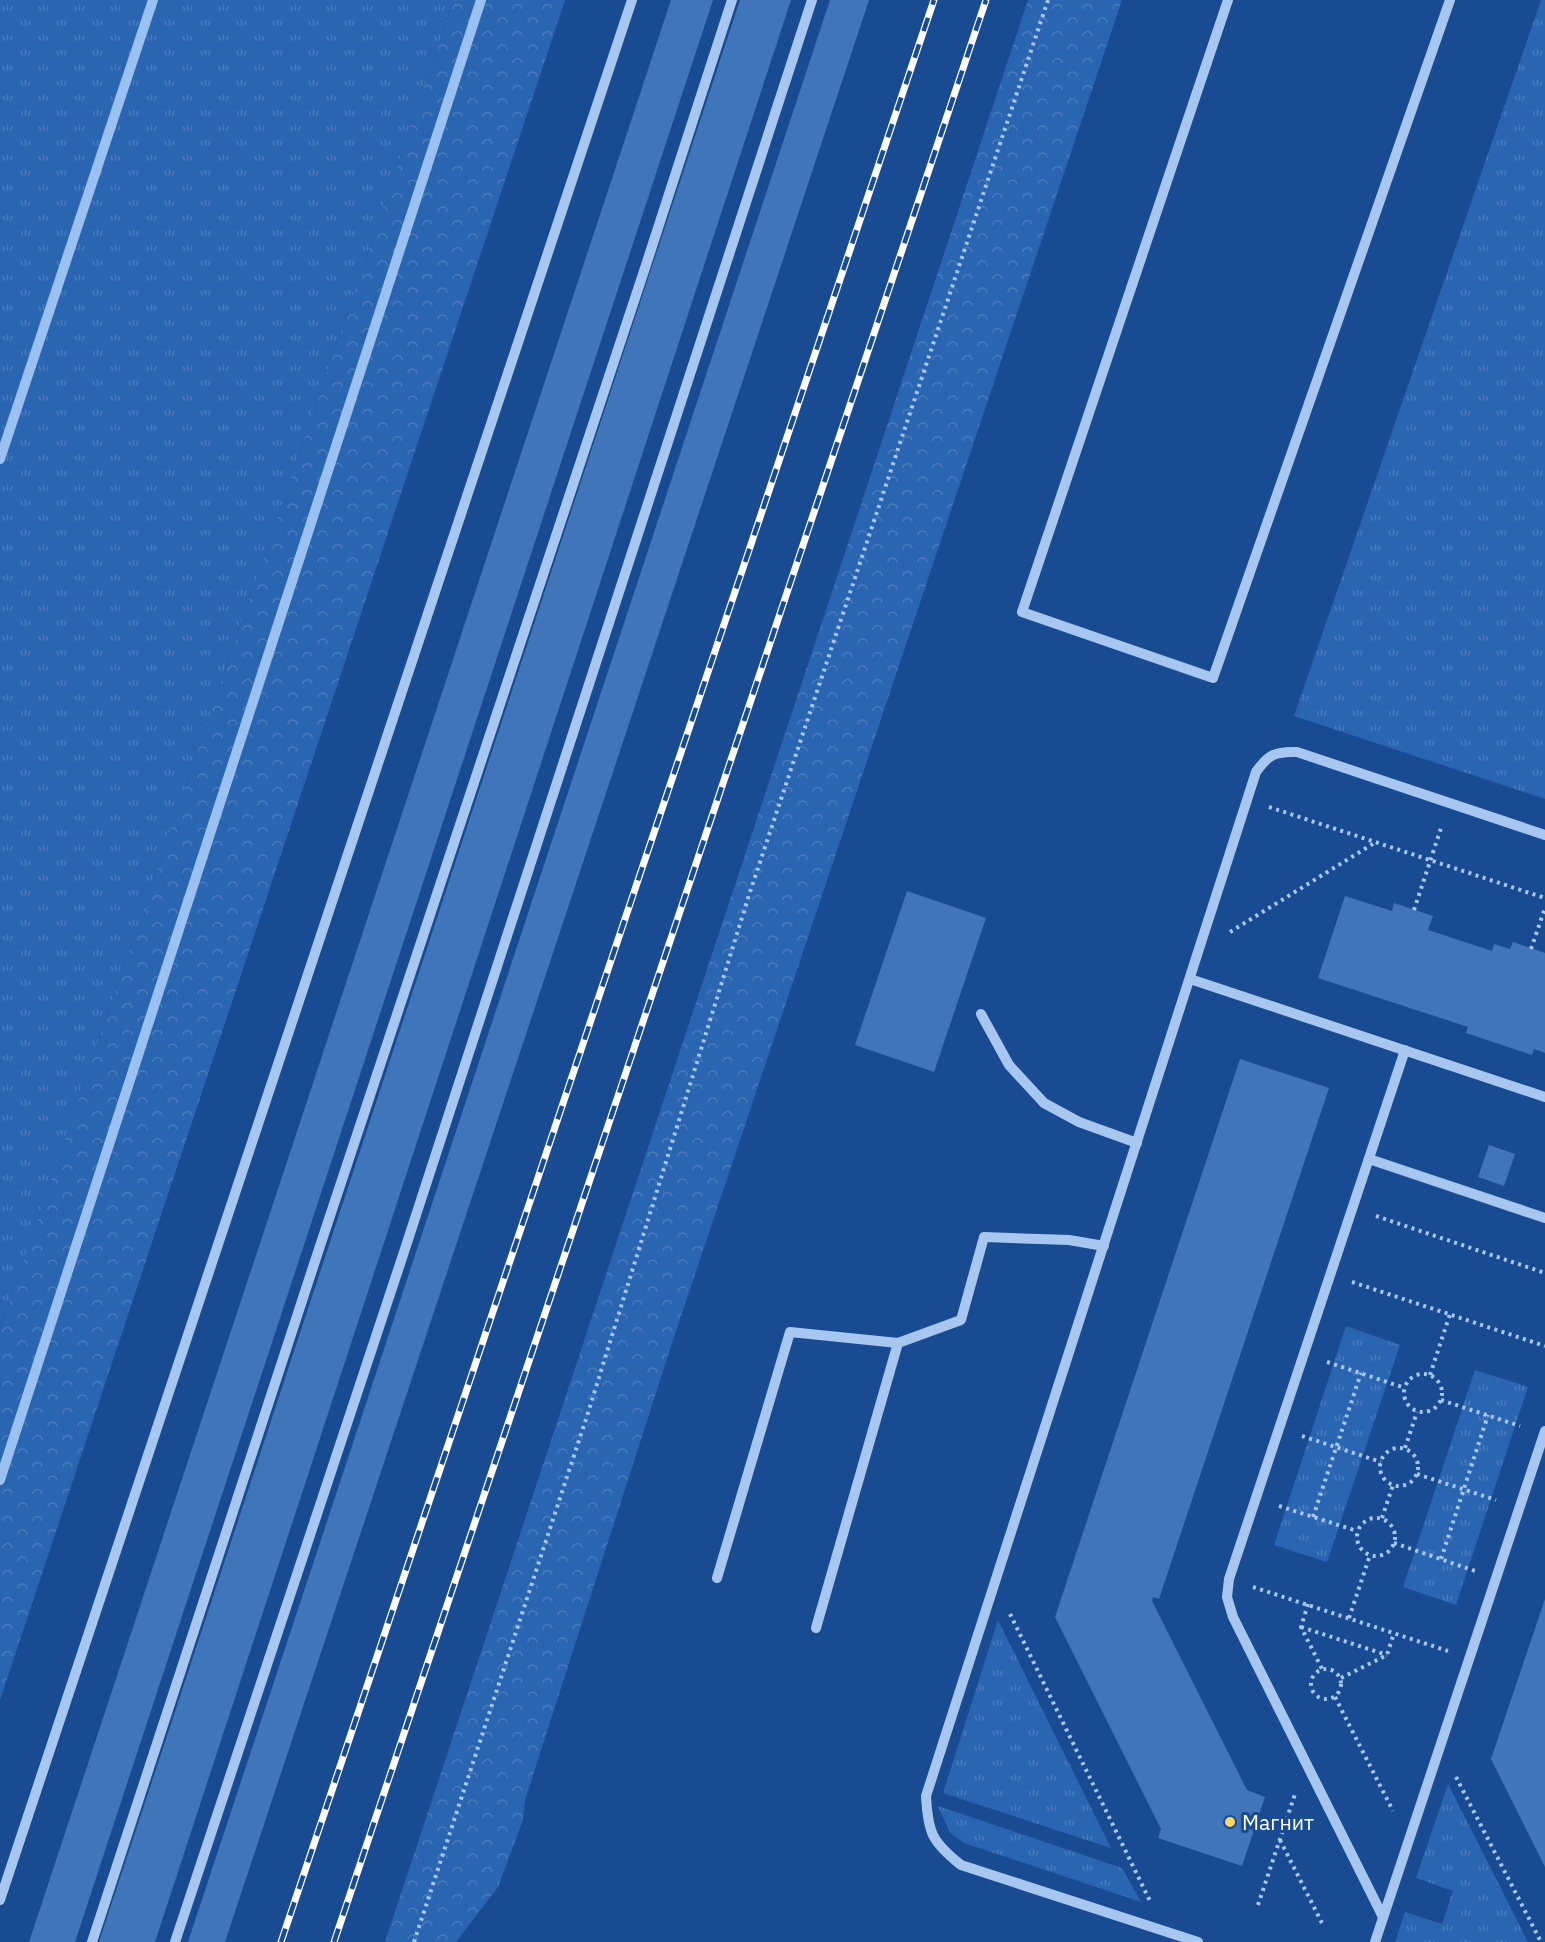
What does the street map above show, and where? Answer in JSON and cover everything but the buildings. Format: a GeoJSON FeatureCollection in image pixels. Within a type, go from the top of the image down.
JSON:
{"type":"FeatureCollection","features":[{"type":"Feature","properties":{"kind":"street"},"geometry":{"type":"LineString","coordinates":[[0,1900],[632,0]]}},
{"type":"Feature","properties":{"kind":"street"},"geometry":{"type":"LineString","coordinates":[[92,1942],[310,1274],[732,0]]}},
{"type":"Feature","properties":{"kind":"street"},"geometry":{"type":"LineString","coordinates":[[175,1942],[403,1255],[812,0]]}},
{"type":"Feature","properties":{"kind":"street"},"geometry":{"type":"LineString","coordinates":[[1228,0],[1022,612],[1213,678],[1450,0]]}},
{"type":"Feature","properties":{"kind":"street"},"geometry":{"type":"LineString","coordinates":[[1198,1942],[961,1865],[940,1848],[927,1823],[926,1796],[1256,772],[1265,759],[1280,751],[1297,752],[1545,835]]}},
{"type":"Feature","properties":{"kind":"street"},"geometry":{"type":"LineString","coordinates":[[1190,979],[1545,1096]]}},
{"type":"Feature","properties":{"kind":"street"},"geometry":{"type":"LineString","coordinates":[[981,1014],[1009,1065],[1044,1103],[1079,1122],[1137,1143]]}},
{"type":"Feature","properties":{"kind":"street"},"geometry":{"type":"LineString","coordinates":[[1383,1917],[1233,1617],[1227,1597],[1229,1579],[1404,1050]]}},
{"type":"Feature","properties":{"kind":"street"},"geometry":{"type":"LineString","coordinates":[[1369,1159],[1545,1218]]}},
{"type":"Feature","properties":{"kind":"street"},"geometry":{"type":"LineString","coordinates":[[717,1578],[790,1332],[898,1343],[961,1320],[984,1237],[1069,1240],[1104,1246]]}},
{"type":"Feature","properties":{"kind":"street"},"geometry":{"type":"LineString","coordinates":[[816,1628],[898,1343]]}},
{"type":"Feature","properties":{"kind":"street"},"geometry":{"type":"LineString","coordinates":[[1376,1942],[1544,1432]]}},
{"type":"Feature","properties":{"kind":"path"},"geometry":{"type":"LineString","coordinates":[[414,1942],[587,1416],[749,895],[1048,0]]}},
{"type":"Feature","properties":{"kind":"path"},"geometry":{"type":"LineString","coordinates":[[1247,800],[1545,898]]}},
{"type":"Feature","properties":{"kind":"path"},"geometry":{"type":"LineString","coordinates":[[1414,910],[1449,803]]}},
{"type":"Feature","properties":{"kind":"path"},"geometry":{"type":"LineString","coordinates":[[1198,952],[1376,842]]}},
{"type":"Feature","properties":{"kind":"path"},"geometry":{"type":"LineString","coordinates":[[1531,949],[1545,908]]}},
{"type":"Feature","properties":{"kind":"path"},"geometry":{"type":"LineString","coordinates":[[1352,1208],[1545,1273]]}},
{"type":"Feature","properties":{"kind":"path"},"geometry":{"type":"LineString","coordinates":[[1330,1275],[1545,1346]]}},
{"type":"Feature","properties":{"kind":"path"},"geometry":{"type":"LineString","coordinates":[[1430,1375],[1450,1314]]}},
{"type":"Feature","properties":{"kind":"path"},"geometry":{"type":"LineString","coordinates":[[1304,1354],[1405,1388]]}},
{"type":"Feature","properties":{"kind":"path"},"geometry":{"type":"LineString","coordinates":[[1313,1517],[1361,1373]]}},
{"type":"Feature","properties":{"kind":"path"},"geometry":{"type":"LineString","coordinates":[[1419,1374],[1430,1375],[1438,1380],[1442,1390],[1441,1400],[1436,1408],[1427,1412],[1417,1412],[1404,1398],[1405,1388],[1410,1379],[1419,1374]]}},
{"type":"Feature","properties":{"kind":"path"},"geometry":{"type":"LineString","coordinates":[[1441,1400],[1544,1432]]}},
{"type":"Feature","properties":{"kind":"path"},"geometry":{"type":"LineString","coordinates":[[1405,1448],[1417,1412]]}},
{"type":"Feature","properties":{"kind":"path"},"geometry":{"type":"LineString","coordinates":[[1440,1559],[1488,1415]]}},
{"type":"Feature","properties":{"kind":"path"},"geometry":{"type":"LineString","coordinates":[[1279,1429],[1381,1462]]}},
{"type":"Feature","properties":{"kind":"path"},"geometry":{"type":"LineString","coordinates":[[1395,1448],[1405,1448],[1414,1454],[1419,1464],[1417,1474],[1411,1482],[1403,1486],[1393,1485],[1385,1480],[1381,1471],[1381,1462],[1386,1453],[1395,1448]]}},
{"type":"Feature","properties":{"kind":"path"},"geometry":{"type":"LineString","coordinates":[[1417,1474],[1519,1508]]}},
{"type":"Feature","properties":{"kind":"path"},"geometry":{"type":"LineString","coordinates":[[1382,1518],[1393,1485]]}},
{"type":"Feature","properties":{"kind":"path"},"geometry":{"type":"LineString","coordinates":[[1256,1498],[1357,1531]]}},
{"type":"Feature","properties":{"kind":"path"},"geometry":{"type":"LineString","coordinates":[[1372,1518],[1382,1518],[1390,1524],[1395,1534],[1394,1543],[1380,1556],[1370,1555],[1362,1550],[1357,1541],[1357,1531],[1362,1523],[1372,1518]]}},
{"type":"Feature","properties":{"kind":"path"},"geometry":{"type":"LineString","coordinates":[[1394,1543],[1496,1578]]}},
{"type":"Feature","properties":{"kind":"path"},"geometry":{"type":"LineString","coordinates":[[1349,1618],[1370,1555]]}},
{"type":"Feature","properties":{"kind":"path"},"geometry":{"type":"LineString","coordinates":[[1229,1579],[1470,1658]]}},
{"type":"Feature","properties":{"kind":"path"},"geometry":{"type":"LineString","coordinates":[[995,1584],[1166,1931]]}},
{"type":"Feature","properties":{"kind":"path"},"geometry":{"type":"LineString","coordinates":[[1308,1604],[1300,1627],[1322,1669]]}},
{"type":"Feature","properties":{"kind":"path"},"geometry":{"type":"LineString","coordinates":[[1300,1627],[1387,1655]]}},
{"type":"Feature","properties":{"kind":"path"},"geometry":{"type":"LineString","coordinates":[[1341,1678],[1387,1655],[1394,1633]]}},
{"type":"Feature","properties":{"kind":"path"},"geometry":{"type":"LineString","coordinates":[[1329,1668],[1336,1671],[1341,1678],[1342,1685],[1335,1696],[1327,1700],[1319,1698],[1313,1692],[1311,1683],[1314,1674],[1322,1669],[1329,1668]]}},
{"type":"Feature","properties":{"kind":"path"},"geometry":{"type":"LineString","coordinates":[[1335,1696],[1408,1842]]}},
{"type":"Feature","properties":{"kind":"path"},"geometry":{"type":"LineString","coordinates":[[1440,1746],[1540,1942]]}},
{"type":"Feature","properties":{"kind":"path"},"geometry":{"type":"LineString","coordinates":[[1258,1905],[1306,1762]]}},
{"type":"Feature","properties":{"kind":"path"},"geometry":{"type":"LineString","coordinates":[[1280,1839],[1324,1926]]}},
{"type":"Feature","properties":{"kind":"green space"},"geometry":{"type":"Polygon","coordinates":[[[0,0],[454,0],[0,1329],[0,0]]]}},
{"type":"Feature","properties":{"kind":"green space"},"geometry":{"type":"Polygon","coordinates":[[[454,0],[565,0],[0,1700],[0,1329],[454,0]]]}},
{"type":"Feature","properties":{"kind":"green space"},"geometry":{"type":"Polygon","coordinates":[[[1028,0],[1122,0],[673,1340],[525,1800],[523,1820],[498,1887],[456,1942],[385,1942],[1028,0]]]}},
{"type":"Feature","properties":{"kind":"green space"},"geometry":{"type":"Polygon","coordinates":[[[1541,0],[1545,0],[1545,799],[1294,716],[1541,0]]]}},
{"type":"Feature","properties":{"kind":"green space"},"geometry":{"type":"Polygon","coordinates":[[[1346,1326],[1400,1345],[1327,1562],[1274,1545],[1346,1326]]]}},
{"type":"Feature","properties":{"kind":"green space"},"geometry":{"type":"Polygon","coordinates":[[[1475,1370],[1528,1387],[1456,1605],[1403,1587],[1475,1370]]]}},
{"type":"Feature","properties":{"kind":"green space"},"geometry":{"type":"Polygon","coordinates":[[[998,1620],[1111,1848],[943,1793],[998,1620]]]}},
{"type":"Feature","properties":{"kind":"green space"},"geometry":{"type":"Polygon","coordinates":[[[1448,1784],[1528,1942],[1395,1942],[1405,1912],[1442,1924],[1453,1891],[1416,1878],[1448,1784]]]}},
{"type":"Feature","properties":{"kind":"green space"},"geometry":{"type":"Polygon","coordinates":[[[938,1806],[1122,1868],[1141,1902],[964,1843],[950,1833],[938,1806]]]}},
{"type":"Feature","properties":{"kind":"waterway"},"geometry":{"type":"LineString","coordinates":[[0,459],[153,0]]}},
{"type":"Feature","properties":{"kind":"waterway"},"geometry":{"type":"LineString","coordinates":[[0,1480],[481,0]]}},
{"type":"Feature","properties":{"kind":"railway"},"geometry":{"type":"LineString","coordinates":[[281,1942],[934,0]]}},
{"type":"Feature","properties":{"kind":"railway"},"geometry":{"type":"LineString","coordinates":[[334,1942],[986,0]]}},
{"type":"Feature","properties":{"kind":"place","name":"Магнит"},"geometry":{"type":"Point","coordinates":[1230,1822]}}]}
